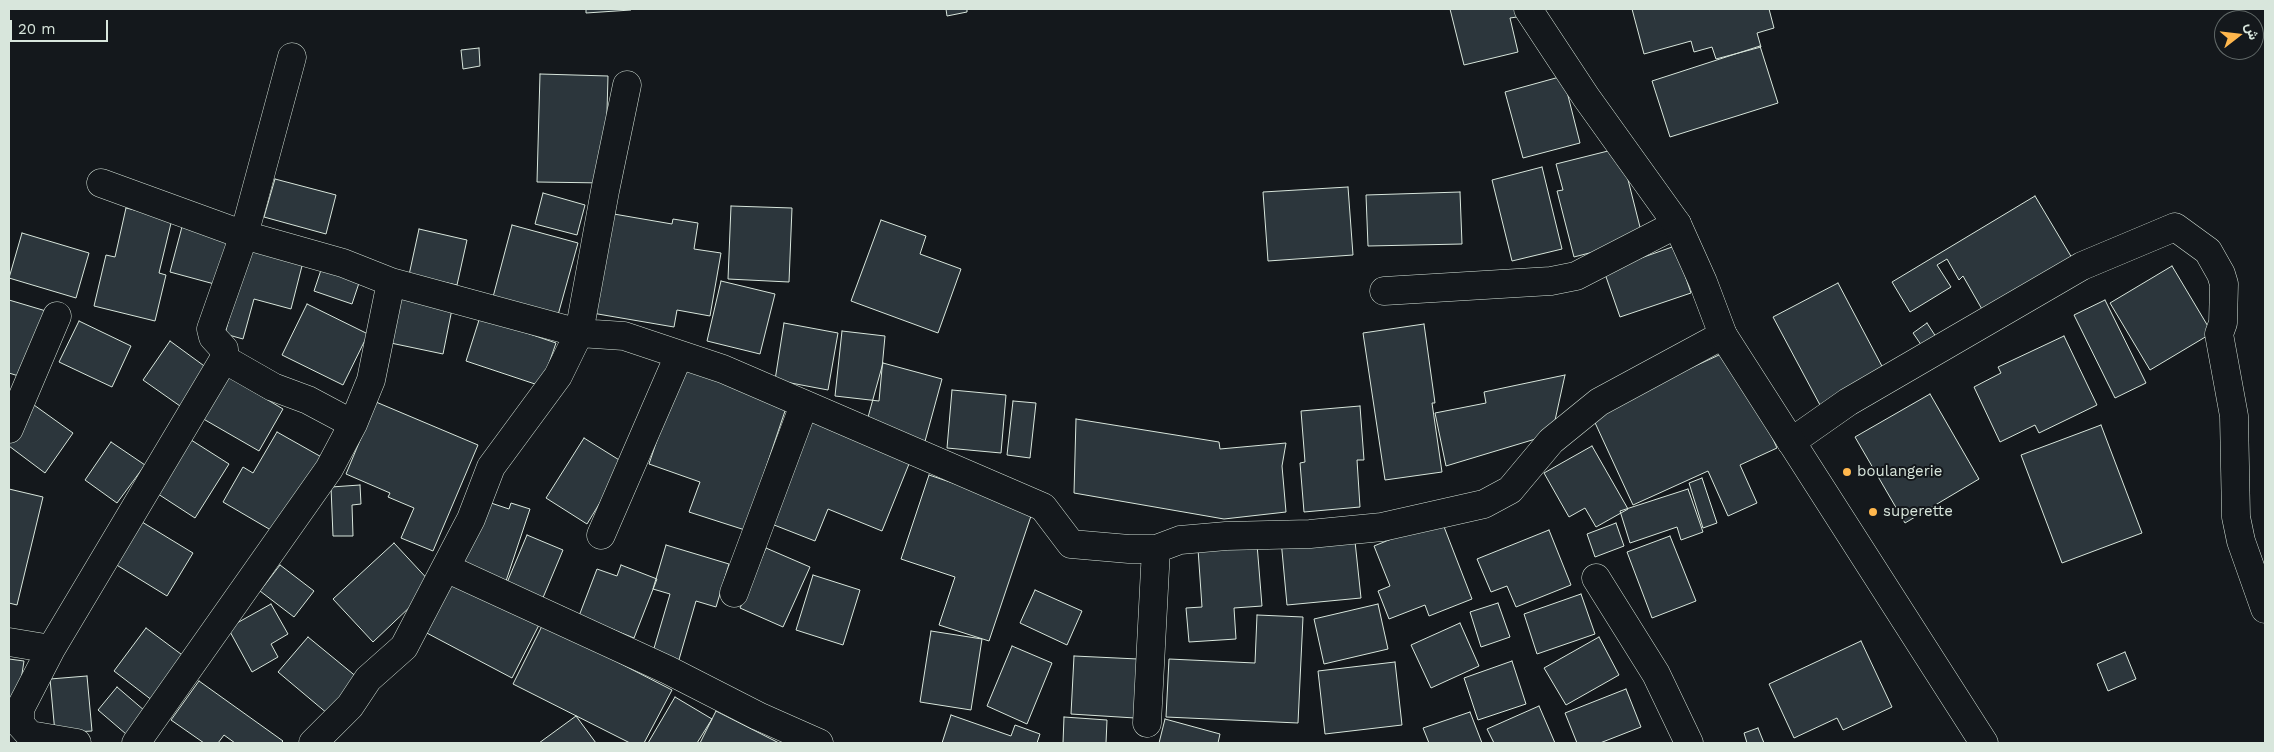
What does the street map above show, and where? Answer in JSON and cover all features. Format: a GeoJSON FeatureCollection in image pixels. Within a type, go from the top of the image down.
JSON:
{"type":"FeatureCollection","features":[{"type":"Feature","properties":{"kind":"street"},"geometry":{"type":"LineString","coordinates":[[1528,9],[1586,97],[1676,224],[1703,282],[1723,334],[1984,743]]}},
{"type":"Feature","properties":{"kind":"street"},"geometry":{"type":"LineString","coordinates":[[77,743],[30,734],[20,724],[20,709],[51,648],[224,359],[224,349],[213,337],[211,329],[244,235],[292,57]]}},
{"type":"Feature","properties":{"kind":"street"},"geometry":{"type":"LineString","coordinates":[[313,743],[350,706],[368,679],[404,647],[471,519],[491,467],[558,376],[579,333],[627,85]]}},
{"type":"Feature","properties":{"kind":"street"},"geometry":{"type":"LineString","coordinates":[[101,183],[244,235],[343,263],[391,282],[579,333],[624,336],[723,370],[1043,507],[1071,544],[1129,549],[1156,549],[1180,540],[1226,536],[1310,534],[1382,527],[1484,504],[1510,490],[1551,441],[1600,402],[1723,334]]}},
{"type":"Feature","properties":{"kind":"street"},"geometry":{"type":"LineString","coordinates":[[1384,291],[1551,281],[1576,276],[1676,224]]}},
{"type":"Feature","properties":{"kind":"street"},"geometry":{"type":"LineString","coordinates":[[1791,442],[1848,402],[2082,266],[2175,227],[2208,251],[2221,274],[2224,284],[2222,323],[2219,334],[2234,416],[2236,517],[2241,541],[2265,609]]}},
{"type":"Feature","properties":{"kind":"street"},"geometry":{"type":"LineString","coordinates":[[136,743],[328,469],[353,424],[371,380],[391,282]]}},
{"type":"Feature","properties":{"kind":"street"},"geometry":{"type":"LineString","coordinates":[[9,429],[57,316]]}},
{"type":"Feature","properties":{"kind":"street"},"geometry":{"type":"LineString","coordinates":[[601,534],[679,355]]}},
{"type":"Feature","properties":{"kind":"street"},"geometry":{"type":"LineString","coordinates":[[224,359],[273,387],[308,400],[353,424]]}},
{"type":"Feature","properties":{"kind":"street"},"geometry":{"type":"LineString","coordinates":[[734,593],[804,404]]}},
{"type":"Feature","properties":{"kind":"street"},"geometry":{"type":"LineString","coordinates":[[1147,723],[1156,549]]}},
{"type":"Feature","properties":{"kind":"street"},"geometry":{"type":"LineString","coordinates":[[446,568],[668,670],[758,716],[819,743]]}},
{"type":"Feature","properties":{"kind":"street"},"geometry":{"type":"LineString","coordinates":[[1596,578],[1656,674],[1689,743]]}},
{"type":"Feature","properties":{"kind":"street"},"geometry":{"type":"LineString","coordinates":[[9,642],[51,648]]}},
{"type":"Feature","properties":{"kind":"building"},"geometry":{"type":"Polygon","coordinates":[[[586,9],[631,9],[631,10],[586,13],[586,9]]]}},
{"type":"Feature","properties":{"kind":"building"},"geometry":{"type":"Polygon","coordinates":[[[946,9],[967,9],[967,12],[947,16],[946,9]]]}},
{"type":"Feature","properties":{"kind":"building"},"geometry":{"type":"Polygon","coordinates":[[[1450,9],[1515,9],[1517,17],[1510,18],[1518,52],[1464,65],[1450,9]]]}},
{"type":"Feature","properties":{"kind":"building"},"geometry":{"type":"Polygon","coordinates":[[[1632,9],[1769,9],[1774,28],[1757,33],[1761,47],[1716,59],[1712,47],[1694,52],[1691,41],[1644,54],[1632,9]]]}},
{"type":"Feature","properties":{"kind":"building"},"geometry":{"type":"Polygon","coordinates":[[[1760,46],[1778,103],[1670,137],[1652,81],[1760,46]]]}},
{"type":"Feature","properties":{"kind":"building"},"geometry":{"type":"Polygon","coordinates":[[[479,48],[480,66],[463,69],[461,50],[479,48]]]}},
{"type":"Feature","properties":{"kind":"building"},"geometry":{"type":"Polygon","coordinates":[[[540,74],[608,76],[605,183],[537,182],[540,74]]]}},
{"type":"Feature","properties":{"kind":"building"},"geometry":{"type":"Polygon","coordinates":[[[1563,76],[1580,143],[1523,158],[1505,92],[1563,76]]]}},
{"type":"Feature","properties":{"kind":"building"},"geometry":{"type":"Polygon","coordinates":[[[1620,148],[1643,239],[1574,257],[1557,191],[1563,190],[1556,164],[1620,148]]]}},
{"type":"Feature","properties":{"kind":"building"},"geometry":{"type":"Polygon","coordinates":[[[1542,167],[1562,249],[1512,261],[1492,180],[1542,167]]]}},
{"type":"Feature","properties":{"kind":"building"},"geometry":{"type":"Polygon","coordinates":[[[275,179],[336,195],[326,234],[264,217],[275,179]]]}},
{"type":"Feature","properties":{"kind":"building"},"geometry":{"type":"Polygon","coordinates":[[[1348,187],[1353,255],[1268,261],[1263,192],[1348,187]]]}},
{"type":"Feature","properties":{"kind":"building"},"geometry":{"type":"Polygon","coordinates":[[[1460,192],[1462,244],[1368,246],[1366,195],[1460,192]]]}},
{"type":"Feature","properties":{"kind":"building"},"geometry":{"type":"Polygon","coordinates":[[[543,193],[585,205],[577,235],[535,224],[543,193]]]}},
{"type":"Feature","properties":{"kind":"building"},"geometry":{"type":"Polygon","coordinates":[[[2035,196],[2072,258],[1983,311],[1963,276],[1959,280],[1947,259],[1937,265],[1951,287],[1910,312],[1892,282],[2035,196]]]}},
{"type":"Feature","properties":{"kind":"building"},"geometry":{"type":"Polygon","coordinates":[[[731,206],[792,208],[789,282],[728,279],[731,206]]]}},
{"type":"Feature","properties":{"kind":"building"},"geometry":{"type":"Polygon","coordinates":[[[126,208],[172,219],[159,273],[166,275],[155,321],[94,306],[106,255],[115,257],[126,208]]]}},
{"type":"Feature","properties":{"kind":"building"},"geometry":{"type":"Polygon","coordinates":[[[608,213],[672,224],[673,219],[698,223],[694,249],[721,253],[710,316],[677,310],[674,327],[592,313],[608,213]]]}},
{"type":"Feature","properties":{"kind":"building"},"geometry":{"type":"Polygon","coordinates":[[[881,220],[926,236],[920,254],[961,269],[938,333],[851,301],[881,220]]]}},
{"type":"Feature","properties":{"kind":"building"},"geometry":{"type":"Polygon","coordinates":[[[183,223],[230,236],[218,285],[170,272],[183,223]]]}},
{"type":"Feature","properties":{"kind":"building"},"geometry":{"type":"Polygon","coordinates":[[[512,225],[578,243],[558,315],[493,297],[512,225]]]}},
{"type":"Feature","properties":{"kind":"building"},"geometry":{"type":"Polygon","coordinates":[[[419,229],[467,240],[457,285],[409,275],[419,229]]]}},
{"type":"Feature","properties":{"kind":"building"},"geometry":{"type":"Polygon","coordinates":[[[22,233],[89,253],[76,298],[9,278],[22,233]]]}},
{"type":"Feature","properties":{"kind":"building"},"geometry":{"type":"Polygon","coordinates":[[[1675,246],[1691,293],[1620,317],[1604,271],[1675,246]]]}},
{"type":"Feature","properties":{"kind":"building"},"geometry":{"type":"Polygon","coordinates":[[[248,247],[303,262],[291,309],[254,299],[243,339],[225,334],[248,247]]]}},
{"type":"Feature","properties":{"kind":"building"},"geometry":{"type":"Polygon","coordinates":[[[323,264],[361,277],[352,304],[314,291],[323,264]]]}},
{"type":"Feature","properties":{"kind":"building"},"geometry":{"type":"Polygon","coordinates":[[[2172,266],[2212,333],[2150,370],[2110,303],[2172,266]]]}},
{"type":"Feature","properties":{"kind":"building"},"geometry":{"type":"Polygon","coordinates":[[[721,281],[775,294],[760,354],[707,341],[721,281]]]}},
{"type":"Feature","properties":{"kind":"building"},"geometry":{"type":"Polygon","coordinates":[[[1838,283],[1884,370],[1820,405],[1773,317],[1838,283]]]}},
{"type":"Feature","properties":{"kind":"building"},"geometry":{"type":"Polygon","coordinates":[[[396,296],[452,309],[443,354],[386,342],[396,296]]]}},
{"type":"Feature","properties":{"kind":"building"},"geometry":{"type":"Polygon","coordinates":[[[9,300],[46,311],[25,378],[9,373],[9,300]]]}},
{"type":"Feature","properties":{"kind":"building"},"geometry":{"type":"Polygon","coordinates":[[[2105,300],[2146,383],[2115,398],[2074,315],[2105,300]]]}},
{"type":"Feature","properties":{"kind":"building"},"geometry":{"type":"Polygon","coordinates":[[[307,304],[368,334],[343,385],[282,355],[307,304]]]}},
{"type":"Feature","properties":{"kind":"building"},"geometry":{"type":"Polygon","coordinates":[[[480,317],[556,343],[541,386],[466,361],[480,317]]]}},
{"type":"Feature","properties":{"kind":"building"},"geometry":{"type":"Polygon","coordinates":[[[79,321],[131,346],[112,387],[59,362],[79,321]]]}},
{"type":"Feature","properties":{"kind":"building"},"geometry":{"type":"Polygon","coordinates":[[[784,323],[838,333],[828,390],[775,380],[784,323]]]}},
{"type":"Feature","properties":{"kind":"building"},"geometry":{"type":"Polygon","coordinates":[[[1927,323],[1938,340],[1924,349],[1913,333],[1927,323]]]}},
{"type":"Feature","properties":{"kind":"building"},"geometry":{"type":"Polygon","coordinates":[[[1424,324],[1435,403],[1432,403],[1442,472],[1385,480],[1363,333],[1424,324]]]}},
{"type":"Feature","properties":{"kind":"building"},"geometry":{"type":"Polygon","coordinates":[[[842,331],[885,336],[879,401],[835,396],[842,331]]]}},
{"type":"Feature","properties":{"kind":"building"},"geometry":{"type":"Polygon","coordinates":[[[2064,336],[2097,405],[2039,433],[2035,425],[2000,442],[1974,387],[2001,373],[1998,367],[2064,336]]]}},
{"type":"Feature","properties":{"kind":"building"},"geometry":{"type":"Polygon","coordinates":[[[170,341],[207,368],[180,406],[143,380],[170,341]]]}},
{"type":"Feature","properties":{"kind":"building"},"geometry":{"type":"Polygon","coordinates":[[[1732,349],[1777,448],[1740,465],[1757,503],[1728,516],[1708,471],[1633,505],[1591,414],[1732,349]]]}},
{"type":"Feature","properties":{"kind":"building"},"geometry":{"type":"Polygon","coordinates":[[[883,363],[942,379],[924,445],[865,428],[883,363]]]}},
{"type":"Feature","properties":{"kind":"building"},"geometry":{"type":"Polygon","coordinates":[[[682,366],[788,402],[745,530],[689,512],[700,482],[649,464],[682,366]]]}},
{"type":"Feature","properties":{"kind":"building"},"geometry":{"type":"Polygon","coordinates":[[[224,374],[283,409],[259,451],[200,417],[224,374]]]}},
{"type":"Feature","properties":{"kind":"building"},"geometry":{"type":"Polygon","coordinates":[[[1565,375],[1552,434],[1446,466],[1435,413],[1486,403],[1484,392],[1565,375]]]}},
{"type":"Feature","properties":{"kind":"building"},"geometry":{"type":"Polygon","coordinates":[[[952,390],[1006,395],[1001,453],[947,448],[952,390]]]}},
{"type":"Feature","properties":{"kind":"building"},"geometry":{"type":"Polygon","coordinates":[[[1930,394],[1979,479],[1905,523],[1855,437],[1930,394]]]}},
{"type":"Feature","properties":{"kind":"building"},"geometry":{"type":"Polygon","coordinates":[[[1013,401],[1036,403],[1030,458],[1007,455],[1013,401]]]}},
{"type":"Feature","properties":{"kind":"building"},"geometry":{"type":"Polygon","coordinates":[[[376,402],[478,445],[433,551],[401,538],[414,508],[388,497],[390,493],[346,474],[376,402]]]}},
{"type":"Feature","properties":{"kind":"building"},"geometry":{"type":"Polygon","coordinates":[[[34,405],[73,433],[45,473],[9,446],[9,439],[34,405]]]}},
{"type":"Feature","properties":{"kind":"building"},"geometry":{"type":"Polygon","coordinates":[[[1360,406],[1364,460],[1357,460],[1360,507],[1304,512],[1300,463],[1305,462],[1301,411],[1360,406]]]}},
{"type":"Feature","properties":{"kind":"building"},"geometry":{"type":"Polygon","coordinates":[[[809,419],[911,459],[882,531],[828,509],[815,541],[769,523],[809,419]]]}},
{"type":"Feature","properties":{"kind":"building"},"geometry":{"type":"Polygon","coordinates":[[[1076,419],[1219,442],[1220,449],[1286,443],[1282,466],[1286,512],[1224,519],[1074,493],[1076,419]]]}},
{"type":"Feature","properties":{"kind":"building"},"geometry":{"type":"Polygon","coordinates":[[[2101,425],[2142,533],[2062,563],[2021,455],[2101,425]]]}},
{"type":"Feature","properties":{"kind":"building"},"geometry":{"type":"Polygon","coordinates":[[[277,432],[325,459],[281,536],[223,502],[243,467],[253,473],[277,432]]]}},
{"type":"Feature","properties":{"kind":"building"},"geometry":{"type":"Polygon","coordinates":[[[188,438],[229,464],[195,518],[155,492],[188,438]]]}},
{"type":"Feature","properties":{"kind":"building"},"geometry":{"type":"Polygon","coordinates":[[[584,438],[624,463],[587,524],[546,498],[584,438]]]}},
{"type":"Feature","properties":{"kind":"building"},"geometry":{"type":"Polygon","coordinates":[[[111,442],[145,465],[117,503],[85,480],[111,442]]]}},
{"type":"Feature","properties":{"kind":"building"},"geometry":{"type":"Polygon","coordinates":[[[1592,446],[1628,509],[1596,527],[1585,508],[1569,517],[1544,473],[1592,446]]]}},
{"type":"Feature","properties":{"kind":"building"},"geometry":{"type":"Polygon","coordinates":[[[929,475],[1033,510],[989,641],[939,625],[955,577],[901,559],[929,475]]]}},
{"type":"Feature","properties":{"kind":"building"},"geometry":{"type":"Polygon","coordinates":[[[1702,478],[1717,523],[1703,528],[1689,483],[1702,478]]]}},
{"type":"Feature","properties":{"kind":"building"},"geometry":{"type":"Polygon","coordinates":[[[360,485],[361,504],[352,505],[353,536],[333,536],[331,487],[360,485]]]}},
{"type":"Feature","properties":{"kind":"building"},"geometry":{"type":"Polygon","coordinates":[[[9,489],[43,497],[17,605],[9,603],[9,489]]]}},
{"type":"Feature","properties":{"kind":"building"},"geometry":{"type":"Polygon","coordinates":[[[1688,489],[1703,532],[1681,540],[1677,527],[1630,543],[1620,511],[1688,489]]]}},
{"type":"Feature","properties":{"kind":"building"},"geometry":{"type":"Polygon","coordinates":[[[482,500],[509,509],[511,503],[530,509],[505,584],[460,568],[482,500]]]}},
{"type":"Feature","properties":{"kind":"building"},"geometry":{"type":"Polygon","coordinates":[[[1441,519],[1472,599],[1429,616],[1425,605],[1389,619],[1378,591],[1390,586],[1374,546],[1441,519]]]}},
{"type":"Feature","properties":{"kind":"building"},"geometry":{"type":"Polygon","coordinates":[[[142,522],[193,553],[167,596],[115,564],[142,522]]]}},
{"type":"Feature","properties":{"kind":"building"},"geometry":{"type":"Polygon","coordinates":[[[1616,523],[1624,546],[1595,557],[1587,534],[1616,523]]]}},
{"type":"Feature","properties":{"kind":"building"},"geometry":{"type":"Polygon","coordinates":[[[1549,530],[1571,585],[1516,607],[1507,586],[1491,592],[1477,559],[1549,530]]]}},
{"type":"Feature","properties":{"kind":"building"},"geometry":{"type":"Polygon","coordinates":[[[1354,532],[1361,598],[1287,605],[1281,540],[1354,532]]]}},
{"type":"Feature","properties":{"kind":"building"},"geometry":{"type":"Polygon","coordinates":[[[527,535],[563,550],[542,600],[506,585],[527,535]]]}},
{"type":"Feature","properties":{"kind":"building"},"geometry":{"type":"Polygon","coordinates":[[[1670,536],[1696,601],[1652,618],[1627,552],[1670,536]]]}},
{"type":"Feature","properties":{"kind":"building"},"geometry":{"type":"Polygon","coordinates":[[[394,543],[433,585],[373,642],[333,599],[394,543]]]}},
{"type":"Feature","properties":{"kind":"building"},"geometry":{"type":"Polygon","coordinates":[[[1257,544],[1262,606],[1234,608],[1236,639],[1189,642],[1186,608],[1202,607],[1198,549],[1257,544]]]}},
{"type":"Feature","properties":{"kind":"building"},"geometry":{"type":"Polygon","coordinates":[[[666,545],[729,564],[716,607],[696,601],[678,663],[652,655],[670,594],[653,589],[666,545]]]}},
{"type":"Feature","properties":{"kind":"building"},"geometry":{"type":"Polygon","coordinates":[[[766,548],[810,567],[783,627],[740,608],[766,548]]]}},
{"type":"Feature","properties":{"kind":"building"},"geometry":{"type":"Polygon","coordinates":[[[280,565],[314,591],[294,617],[260,591],[280,565]]]}},
{"type":"Feature","properties":{"kind":"building"},"geometry":{"type":"Polygon","coordinates":[[[621,565],[657,579],[634,638],[579,616],[597,569],[617,576],[621,565]]]}},
{"type":"Feature","properties":{"kind":"building"},"geometry":{"type":"Polygon","coordinates":[[[452,575],[541,621],[512,678],[423,631],[452,575]]]}},
{"type":"Feature","properties":{"kind":"building"},"geometry":{"type":"Polygon","coordinates":[[[813,575],[860,590],[843,645],[796,630],[813,575]]]}},
{"type":"Feature","properties":{"kind":"building"},"geometry":{"type":"Polygon","coordinates":[[[1035,590],[1082,611],[1067,645],[1020,623],[1035,590]]]}},
{"type":"Feature","properties":{"kind":"building"},"geometry":{"type":"Polygon","coordinates":[[[1581,594],[1595,634],[1537,654],[1524,614],[1581,594]]]}},
{"type":"Feature","properties":{"kind":"building"},"geometry":{"type":"Polygon","coordinates":[[[1498,603],[1510,637],[1481,647],[1470,612],[1498,603]]]}},
{"type":"Feature","properties":{"kind":"building"},"geometry":{"type":"Polygon","coordinates":[[[271,604],[288,634],[271,644],[278,657],[252,672],[228,628],[271,604]]]}},
{"type":"Feature","properties":{"kind":"building"},"geometry":{"type":"Polygon","coordinates":[[[1378,604],[1388,649],[1324,664],[1314,619],[1378,604]]]}},
{"type":"Feature","properties":{"kind":"building"},"geometry":{"type":"Polygon","coordinates":[[[1257,615],[1303,617],[1298,723],[1166,717],[1169,659],[1255,663],[1257,615]]]}},
{"type":"Feature","properties":{"kind":"building"},"geometry":{"type":"Polygon","coordinates":[[[1460,623],[1479,666],[1431,688],[1411,645],[1460,623]]]}},
{"type":"Feature","properties":{"kind":"building"},"geometry":{"type":"Polygon","coordinates":[[[543,624],[672,690],[644,743],[630,743],[513,684],[543,624]]]}},
{"type":"Feature","properties":{"kind":"building"},"geometry":{"type":"Polygon","coordinates":[[[146,628],[189,660],[157,704],[114,671],[146,628]]]}},
{"type":"Feature","properties":{"kind":"building"},"geometry":{"type":"Polygon","coordinates":[[[931,631],[982,639],[971,710],[920,702],[931,631]]]}},
{"type":"Feature","properties":{"kind":"building"},"geometry":{"type":"Polygon","coordinates":[[[308,637],[358,678],[328,714],[278,672],[308,637]]]}},
{"type":"Feature","properties":{"kind":"building"},"geometry":{"type":"Polygon","coordinates":[[[1599,637],[1619,675],[1566,705],[1544,668],[1599,637]]]}},
{"type":"Feature","properties":{"kind":"building"},"geometry":{"type":"Polygon","coordinates":[[[1861,641],[1892,707],[1843,730],[1837,718],[1794,738],[1769,684],[1861,641]]]}},
{"type":"Feature","properties":{"kind":"building"},"geometry":{"type":"Polygon","coordinates":[[[1012,646],[1052,663],[1027,724],[987,706],[1012,646]]]}},
{"type":"Feature","properties":{"kind":"building"},"geometry":{"type":"Polygon","coordinates":[[[2125,652],[2136,679],[2108,691],[2097,664],[2125,652]]]}},
{"type":"Feature","properties":{"kind":"building"},"geometry":{"type":"Polygon","coordinates":[[[1074,656],[1138,659],[1135,718],[1071,714],[1074,656]]]}},
{"type":"Feature","properties":{"kind":"building"},"geometry":{"type":"Polygon","coordinates":[[[9,659],[24,661],[14,724],[9,723],[9,659]]]}},
{"type":"Feature","properties":{"kind":"building"},"geometry":{"type":"Polygon","coordinates":[[[1512,661],[1526,704],[1478,720],[1464,678],[1512,661]]]}},
{"type":"Feature","properties":{"kind":"building"},"geometry":{"type":"Polygon","coordinates":[[[1395,662],[1402,725],[1325,734],[1318,671],[1395,662]]]}},
{"type":"Feature","properties":{"kind":"building"},"geometry":{"type":"Polygon","coordinates":[[[87,676],[92,731],[55,733],[50,679],[87,676]]]}},
{"type":"Feature","properties":{"kind":"building"},"geometry":{"type":"Polygon","coordinates":[[[199,681],[283,741],[281,743],[235,743],[224,735],[218,743],[204,743],[171,720],[199,681]]]}},
{"type":"Feature","properties":{"kind":"building"},"geometry":{"type":"Polygon","coordinates":[[[117,687],[145,711],[126,734],[98,710],[117,687]]]}},
{"type":"Feature","properties":{"kind":"building"},"geometry":{"type":"Polygon","coordinates":[[[1626,689],[1641,727],[1600,743],[1577,743],[1565,713],[1626,689]]]}},
{"type":"Feature","properties":{"kind":"building"},"geometry":{"type":"Polygon","coordinates":[[[675,697],[712,719],[697,743],[648,743],[675,697]]]}},
{"type":"Feature","properties":{"kind":"building"},"geometry":{"type":"Polygon","coordinates":[[[1539,706],[1555,743],[1494,743],[1487,729],[1539,706]]]}},
{"type":"Feature","properties":{"kind":"building"},"geometry":{"type":"Polygon","coordinates":[[[716,711],[779,743],[700,743],[716,711]]]}},
{"type":"Feature","properties":{"kind":"building"},"geometry":{"type":"Polygon","coordinates":[[[1470,712],[1482,743],[1429,743],[1423,728],[1470,712]]]}},
{"type":"Feature","properties":{"kind":"building"},"geometry":{"type":"Polygon","coordinates":[[[951,715],[1011,736],[1015,725],[1040,734],[1037,743],[942,743],[951,715]]]}},
{"type":"Feature","properties":{"kind":"building"},"geometry":{"type":"Polygon","coordinates":[[[576,716],[596,743],[539,743],[576,716]]]}},
{"type":"Feature","properties":{"kind":"building"},"geometry":{"type":"Polygon","coordinates":[[[1064,717],[1107,720],[1106,743],[1063,743],[1064,717]]]}},
{"type":"Feature","properties":{"kind":"building"},"geometry":{"type":"Polygon","coordinates":[[[1165,719],[1220,734],[1218,743],[1159,743],[1165,719]]]}},
{"type":"Feature","properties":{"kind":"building"},"geometry":{"type":"Polygon","coordinates":[[[1758,728],[1764,743],[1747,743],[1744,733],[1758,728]]]}},
{"type":"Feature","properties":{"kind":"place","name":"boulangerie"},"geometry":{"type":"Point","coordinates":[1847,472]}},
{"type":"Feature","properties":{"kind":"place","name":"superette"},"geometry":{"type":"Point","coordinates":[1873,512]}}]}
